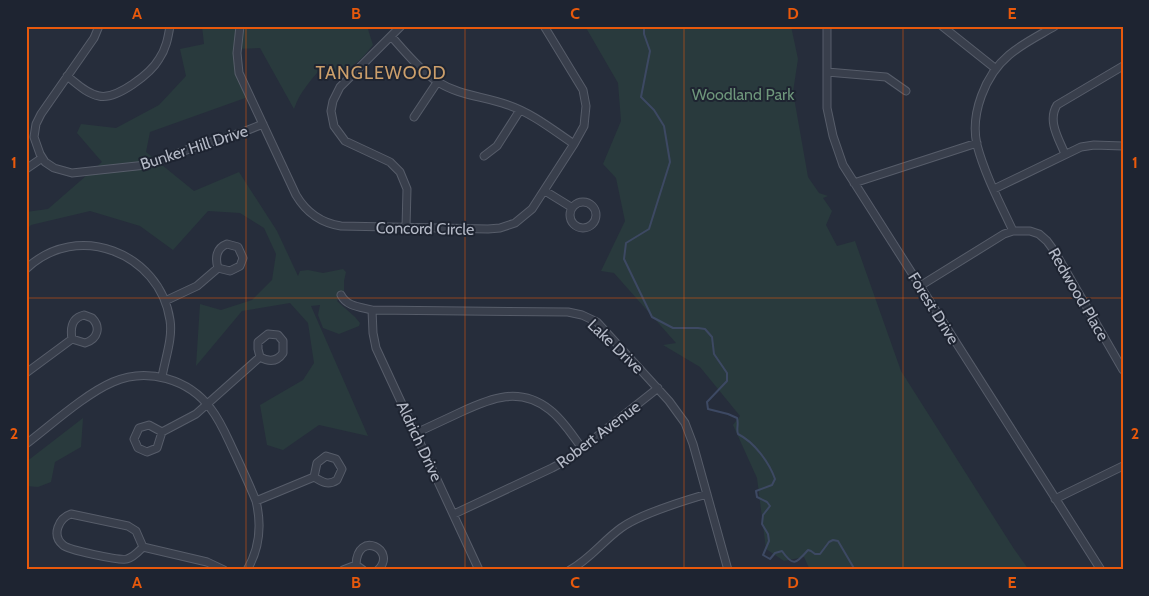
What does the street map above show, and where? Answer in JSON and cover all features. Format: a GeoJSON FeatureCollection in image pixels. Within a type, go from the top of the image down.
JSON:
{"type":"FeatureCollection","features":[{"type":"Feature","properties":{"kind":"street"},"geometry":{"type":"LineString","coordinates":[[26,169],[42,158],[35,143],[36,124],[40,114],[69,77],[94,38],[99,26]]}},
{"type":"Feature","properties":{"kind":"street"},"geometry":{"type":"LineString","coordinates":[[69,77],[95,95],[105,97],[116,94],[155,65],[164,51],[170,26]]}},
{"type":"Feature","properties":{"kind":"street","name":"Concord Circle"},"geometry":{"type":"LineString","coordinates":[[240,26],[236,53],[237,66],[296,195],[302,205],[312,214],[329,223],[341,226],[488,229],[500,228],[515,222],[532,209],[582,132],[585,119],[584,97],[576,78],[544,26]]}},
{"type":"Feature","properties":{"kind":"street"},"geometry":{"type":"LineString","coordinates":[[401,26],[340,87],[333,101],[332,118],[338,132],[345,140],[390,162],[400,172],[407,189],[406,227]]}},
{"type":"Feature","properties":{"kind":"street","name":"Forest Drive"},"geometry":{"type":"LineString","coordinates":[[827,26],[829,122],[838,152],[854,183],[1101,570]]}},
{"type":"Feature","properties":{"kind":"street"},"geometry":{"type":"LineString","coordinates":[[942,26],[996,69]]}},
{"type":"Feature","properties":{"kind":"street"},"geometry":{"type":"LineString","coordinates":[[920,286],[1004,234],[1013,231],[981,158],[977,143],[976,117],[981,98],[996,69],[1010,54],[1055,26]]}},
{"type":"Feature","properties":{"kind":"street"},"geometry":{"type":"LineString","coordinates":[[391,36],[428,74],[438,81],[456,91],[507,104],[520,110],[574,144]]}},
{"type":"Feature","properties":{"kind":"street"},"geometry":{"type":"LineString","coordinates":[[1065,154],[1053,122],[1056,105],[1123,66]]}},
{"type":"Feature","properties":{"kind":"street"},"geometry":{"type":"LineString","coordinates":[[827,72],[886,78],[906,91]]}},
{"type":"Feature","properties":{"kind":"street"},"geometry":{"type":"LineString","coordinates":[[414,117],[438,81]]}},
{"type":"Feature","properties":{"kind":"street"},"geometry":{"type":"LineString","coordinates":[[484,156],[497,146],[520,110]]}},
{"type":"Feature","properties":{"kind":"street","name":"Bunker Hill Drive"},"geometry":{"type":"LineString","coordinates":[[42,158],[54,168],[72,173],[141,166],[263,124]]}},
{"type":"Feature","properties":{"kind":"street"},"geometry":{"type":"LineString","coordinates":[[854,183],[977,143]]}},
{"type":"Feature","properties":{"kind":"street"},"geometry":{"type":"LineString","coordinates":[[994,189],[1081,147],[1094,145],[1123,146]]}},
{"type":"Feature","properties":{"kind":"street"},"geometry":{"type":"LineString","coordinates":[[545,191],[571,207]]}},
{"type":"Feature","properties":{"kind":"street","name":"Redwood Place"},"geometry":{"type":"LineString","coordinates":[[1013,231],[1030,231],[1039,234],[1047,241],[1123,370]]}},
{"type":"Feature","properties":{"kind":"street"},"geometry":{"type":"LineString","coordinates":[[227,244],[238,247],[243,258],[240,266],[230,271],[218,268],[216,258],[219,249],[227,244]]}},
{"type":"Feature","properties":{"kind":"street"},"geometry":{"type":"LineString","coordinates":[[26,269],[42,257],[62,248],[82,245],[105,248],[120,253],[138,265],[153,281],[165,301],[170,318],[171,330],[162,377]]}},
{"type":"Feature","properties":{"kind":"street"},"geometry":{"type":"LineString","coordinates":[[165,301],[197,286],[218,268]]}},
{"type":"Feature","properties":{"kind":"street","name":"Lake Drive"},"geometry":{"type":"LineString","coordinates":[[341,295],[343,299],[352,305],[372,310],[559,312],[582,314],[590,317],[601,326],[674,406],[685,424],[728,570]]}},
{"type":"Feature","properties":{"kind":"street","name":"Aldrich Drive"},"geometry":{"type":"LineString","coordinates":[[372,310],[376,348],[479,570]]}},
{"type":"Feature","properties":{"kind":"street"},"geometry":{"type":"LineString","coordinates":[[26,373],[72,339]]}},
{"type":"Feature","properties":{"kind":"street"},"geometry":{"type":"LineString","coordinates":[[162,432],[189,418],[260,358]]}},
{"type":"Feature","properties":{"kind":"street"},"geometry":{"type":"LineString","coordinates":[[27,443],[107,384],[133,376],[162,377],[184,385],[207,404],[220,422],[256,501],[260,533],[255,554],[247,570]]}},
{"type":"Feature","properties":{"kind":"street","name":"Robert Avenue"},"geometry":{"type":"LineString","coordinates":[[454,514],[552,468],[582,448],[658,388]]}},
{"type":"Feature","properties":{"kind":"street"},"geometry":{"type":"LineString","coordinates":[[416,433],[486,401],[499,397],[515,396],[530,399],[552,411],[582,448]]}},
{"type":"Feature","properties":{"kind":"street"},"geometry":{"type":"LineString","coordinates":[[141,427],[153,427],[162,432],[160,445],[153,451],[144,452],[134,442],[135,435],[141,427]]}},
{"type":"Feature","properties":{"kind":"street"},"geometry":{"type":"LineString","coordinates":[[1055,499],[1123,466]]}},
{"type":"Feature","properties":{"kind":"street"},"geometry":{"type":"LineString","coordinates":[[256,501],[314,476]]}},
{"type":"Feature","properties":{"kind":"street"},"geometry":{"type":"LineString","coordinates":[[570,570],[586,560],[616,532],[630,522],[707,494]]}},
{"type":"Feature","properties":{"kind":"street"},"geometry":{"type":"LineString","coordinates":[[72,514],[128,526],[136,531],[143,547],[125,560],[76,550],[60,542],[58,527],[63,518],[72,514]]}},
{"type":"Feature","properties":{"kind":"street"},"geometry":{"type":"LineString","coordinates":[[342,570],[359,567],[357,554],[361,548],[369,545],[381,551],[384,558],[382,566],[378,570]]}},
{"type":"Feature","properties":{"kind":"street"},"geometry":{"type":"LineString","coordinates":[[143,547],[207,562],[224,570]]}},
{"type":"Feature","properties":{"kind":"green space"},"geometry":{"type":"Polygon","coordinates":[[[202,26],[367,26],[373,45],[362,58],[341,76],[322,67],[302,92],[294,109],[260,48],[235,49],[248,97],[150,132],[146,152],[194,191],[239,172],[277,231],[298,276],[300,271],[308,270],[323,273],[343,269],[346,272],[344,292],[337,301],[355,317],[360,323],[359,326],[339,334],[323,328],[318,315],[320,305],[311,306],[368,436],[319,425],[283,450],[267,445],[260,405],[303,380],[314,363],[308,323],[290,303],[242,311],[196,366],[200,304],[221,310],[252,300],[272,280],[276,254],[264,228],[240,213],[208,211],[173,250],[140,226],[90,211],[31,225],[26,230],[26,212],[48,209],[102,162],[77,133],[81,124],[116,128],[159,105],[186,76],[180,49],[204,44],[202,26]]]}},
{"type":"Feature","properties":{"kind":"green space","name":"Woodland Park"},"geometry":{"type":"Polygon","coordinates":[[[585,26],[791,26],[798,59],[793,92],[808,177],[819,193],[828,196],[823,198],[832,211],[826,225],[837,246],[855,241],[901,371],[1029,570],[813,570],[809,568],[804,557],[784,561],[766,549],[757,478],[733,425],[740,416],[700,367],[663,345],[676,343],[614,273],[601,271],[625,221],[616,178],[603,164],[621,121],[618,83],[585,26]]]}},
{"type":"Feature","properties":{"kind":"green space"},"geometry":{"type":"Polygon","coordinates":[[[83,418],[81,447],[55,462],[51,482],[38,487],[26,486],[26,462],[83,418]]]}},
{"type":"Feature","properties":{"kind":"waterway"},"geometry":{"type":"LineString","coordinates":[[644,26],[644,34],[650,51],[641,97],[654,110],[664,126],[670,162],[649,229],[626,243],[624,259],[652,317],[673,328],[705,329],[712,337],[714,354],[727,373],[727,381],[707,402],[708,409],[737,418],[738,434],[750,442],[760,453],[775,479],[772,485],[756,491],[757,497],[767,502],[770,506],[763,515],[762,524],[768,534],[769,541],[763,555],[770,559],[775,553],[782,551],[789,560],[795,562],[808,550],[815,554],[820,554],[829,542],[833,540],[838,541],[855,570]]}},
{"type":"Feature","properties":{"kind":"district","name":"TANGLEWOOD"},"geometry":{"type":"Point","coordinates":[381,73]}}]}
